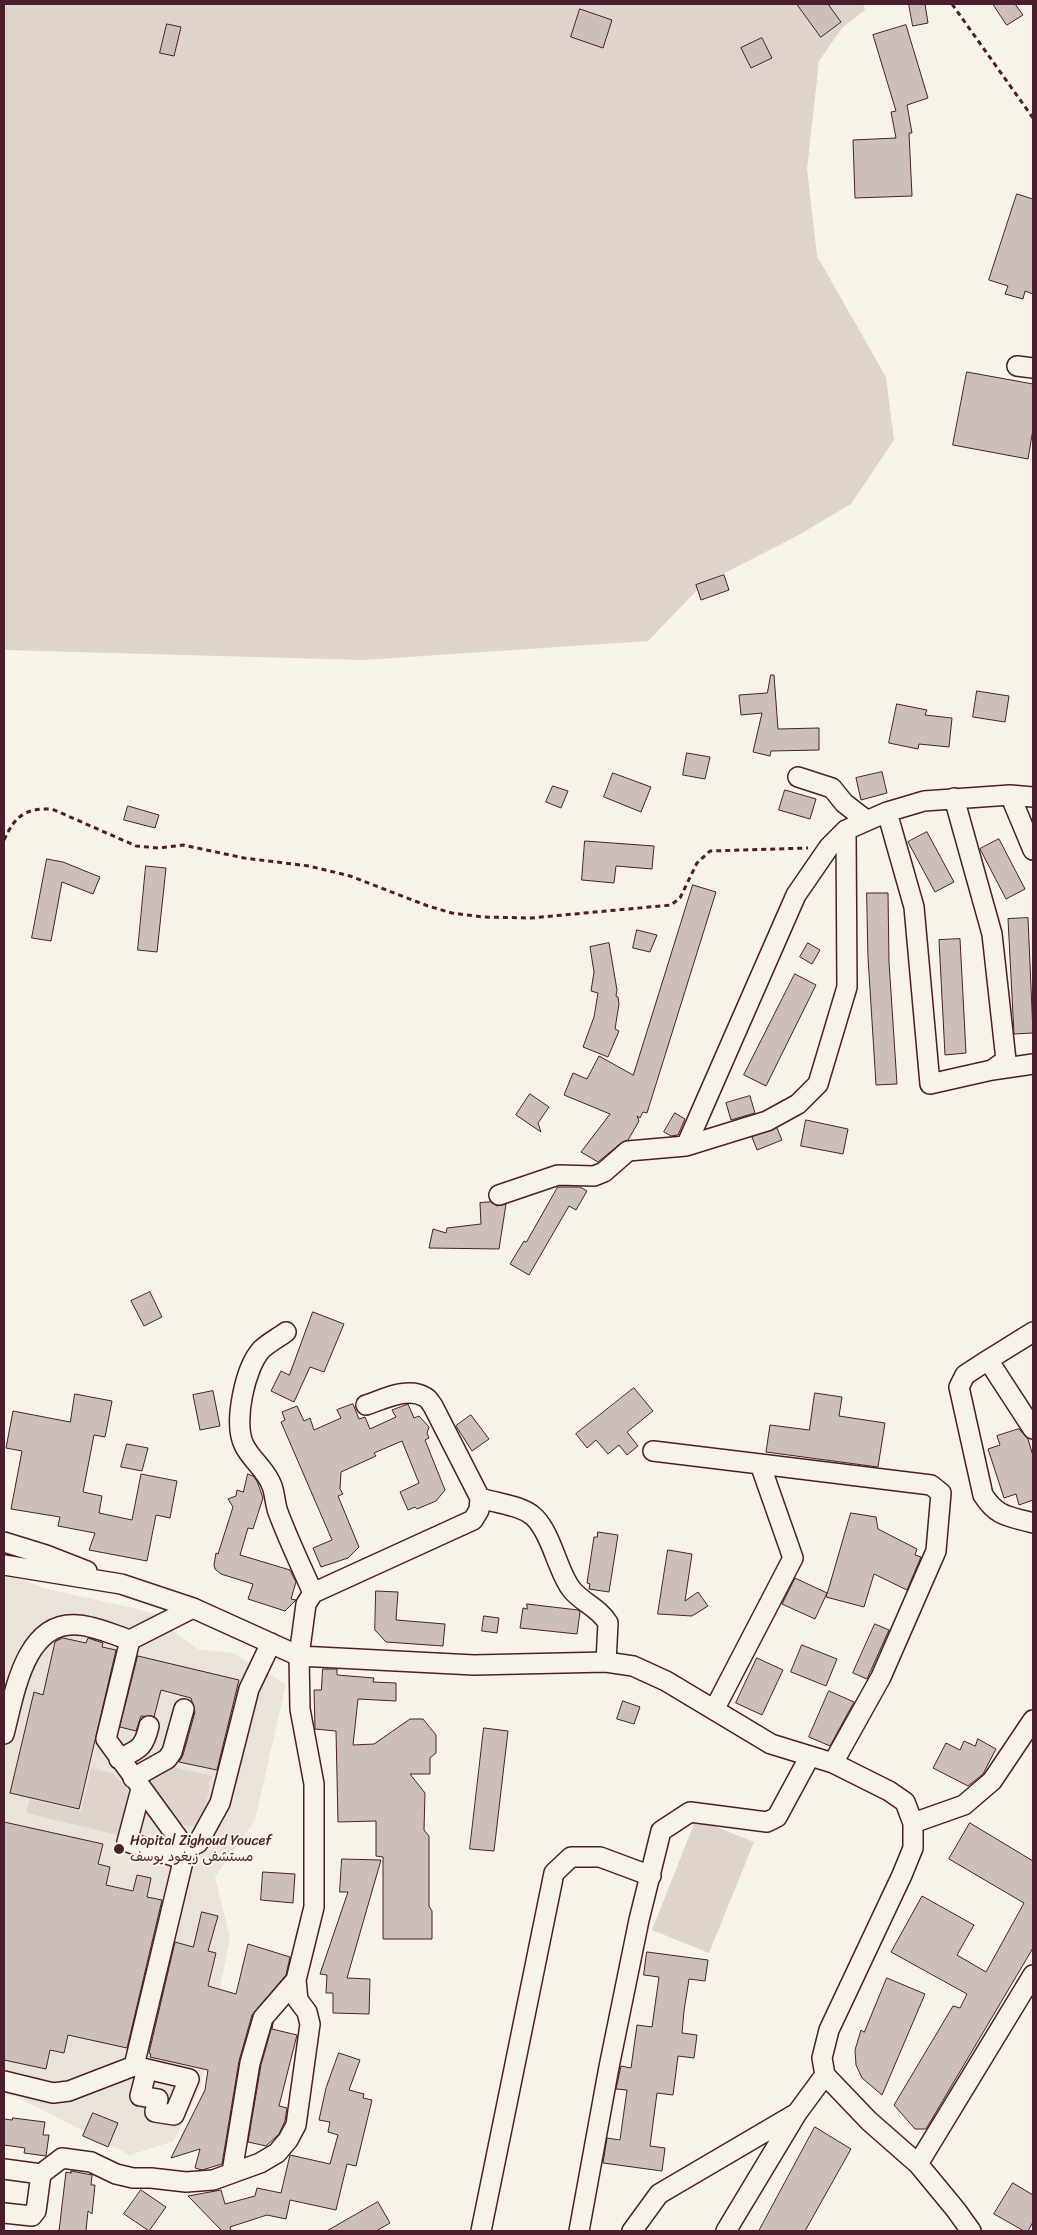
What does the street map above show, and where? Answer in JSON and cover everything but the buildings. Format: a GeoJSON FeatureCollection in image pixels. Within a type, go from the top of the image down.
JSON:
{"type":"FeatureCollection","features":[{"type":"Feature","properties":{"kind":"street"},"geometry":{"type":"LineString","coordinates":[[798,777],[832,788],[844,803],[866,820]]}},
{"type":"Feature","properties":{"kind":"street"},"geometry":{"type":"LineString","coordinates":[[1010,796],[1033,850]]}},
{"type":"Feature","properties":{"kind":"street"},"geometry":{"type":"LineString","coordinates":[[686,1146],[796,894],[829,847],[846,830],[866,820],[924,801],[954,798],[1033,797]]}},
{"type":"Feature","properties":{"kind":"street"},"geometry":{"type":"LineString","coordinates":[[954,798],[992,934],[1006,1060],[992,1070]]}},
{"type":"Feature","properties":{"kind":"street"},"geometry":{"type":"LineString","coordinates":[[888,812],[914,907],[930,1084],[992,1070],[1033,1064]]}},
{"type":"Feature","properties":{"kind":"street"},"geometry":{"type":"LineString","coordinates":[[499,1195],[558,1174],[594,1176],[604,1172],[628,1151],[686,1146],[767,1121],[798,1104],[818,1084],[847,987],[846,830]]}},
{"type":"Feature","properties":{"kind":"street"},"geometry":{"type":"LineString","coordinates":[[286,1332],[269,1343],[255,1359],[247,1379],[239,1414],[239,1432],[247,1450],[268,1476],[277,1510],[313,1593]]}},
{"type":"Feature","properties":{"kind":"street"},"geometry":{"type":"LineString","coordinates":[[1033,1332],[965,1375],[959,1387],[983,1495],[992,1509],[997,1512],[1033,1522]]}},
{"type":"Feature","properties":{"kind":"street"},"geometry":{"type":"LineString","coordinates":[[988,1360],[1033,1429]]}},
{"type":"Feature","properties":{"kind":"street"},"geometry":{"type":"LineString","coordinates":[[4,2214],[28,2216],[34,2214],[41,2174],[62,2158],[91,2162],[116,2174],[133,2178],[186,2182],[213,2180],[260,2163],[277,2153],[288,2140],[296,2125],[310,2024],[306,2012],[298,2000],[296,1980],[314,1908],[314,1784],[300,1709],[299,1656],[306,1604],[313,1593],[473,1520],[479,1510],[480,1498],[433,1406],[425,1396],[402,1393],[366,1405]]}},
{"type":"Feature","properties":{"kind":"street"},"geometry":{"type":"LineString","coordinates":[[653,1451],[931,1484],[940,1493],[936,1551],[881,1677],[833,1763]]}},
{"type":"Feature","properties":{"kind":"street"},"geometry":{"type":"LineString","coordinates":[[714,1710],[794,1558],[760,1464]]}},
{"type":"Feature","properties":{"kind":"street"},"geometry":{"type":"LineString","coordinates":[[480,1498],[525,1510],[537,1518],[545,1528],[563,1575],[572,1590],[595,1608],[608,1624],[606,1662]]}},
{"type":"Feature","properties":{"kind":"street"},"geometry":{"type":"LineString","coordinates":[[4,1542],[46,1555],[121,1584],[192,1608],[299,1656],[474,1664],[606,1662],[633,1666],[666,1681],[771,1744],[833,1763],[889,1791],[905,1802],[914,1823],[913,1848],[830,2030],[822,2058],[826,2074],[869,2121],[918,2164],[971,2231]]}},
{"type":"Feature","properties":{"kind":"street"},"geometry":{"type":"LineString","coordinates":[[4,1565],[121,1584]]}},
{"type":"Feature","properties":{"kind":"street"},"geometry":{"type":"LineString","coordinates":[[4,1734],[22,1664],[35,1645],[48,1634],[64,1626],[78,1625],[130,1640],[192,1608]]}},
{"type":"Feature","properties":{"kind":"street"},"geometry":{"type":"LineString","coordinates":[[130,1640],[106,1739],[184,1854]]}},
{"type":"Feature","properties":{"kind":"street"},"geometry":{"type":"LineString","coordinates":[[4,2081],[53,2094],[69,2091],[140,2068],[184,1854],[198,1843],[220,1803],[249,1689],[271,1643]]}},
{"type":"Feature","properties":{"kind":"street"},"geometry":{"type":"LineString","coordinates":[[184,1709],[172,1752],[137,1783],[127,1842],[184,1854]]}},
{"type":"Feature","properties":{"kind":"street"},"geometry":{"type":"LineString","coordinates":[[914,1823],[964,1805],[992,1781],[1033,1720]]}},
{"type":"Feature","properties":{"kind":"street"},"geometry":{"type":"LineString","coordinates":[[119,1758],[137,1750],[144,1744],[149,1726]]}},
{"type":"Feature","properties":{"kind":"street"},"geometry":{"type":"LineString","coordinates":[[579,2231],[609,2067],[639,1920],[661,1831],[690,1812],[767,1822],[777,1817],[810,1756]]}},
{"type":"Feature","properties":{"kind":"street"},"geometry":{"type":"LineString","coordinates":[[481,2231],[554,1872],[571,1856],[600,1857],[651,1876]]}},
{"type":"Feature","properties":{"kind":"street"},"geometry":{"type":"LineString","coordinates":[[918,2164],[1033,1975]]}},
{"type":"Feature","properties":{"kind":"street"},"geometry":{"type":"LineString","coordinates":[[232,2172],[250,2063],[263,2018],[296,1980]]}},
{"type":"Feature","properties":{"kind":"street"},"geometry":{"type":"LineString","coordinates":[[726,2231],[797,2114],[826,2074]]}},
{"type":"Feature","properties":{"kind":"street"},"geometry":{"type":"LineString","coordinates":[[632,2231],[659,2194],[797,2114]]}},
{"type":"Feature","properties":{"kind":"street"},"geometry":{"type":"LineString","coordinates":[[4,2170],[41,2174]]}},
{"type":"Feature","properties":{"kind":"path"},"geometry":{"type":"LineString","coordinates":[[952,4],[1033,118]]}},
{"type":"Feature","properties":{"kind":"path"},"geometry":{"type":"LineString","coordinates":[[4,840],[14,821],[26,812],[52,809],[136,846],[159,848],[183,845],[244,858],[309,866],[350,876],[428,906],[452,913],[483,917],[531,918],[671,905],[680,898],[697,863],[710,851],[829,847]]}},
{"type":"Feature","properties":{"kind":"shaded area"},"geometry":{"type":"Polygon","coordinates":[[[4,4],[863,4],[865,10],[842,28],[819,61],[807,169],[817,256],[886,377],[894,440],[851,504],[795,537],[703,584],[648,641],[363,660],[4,650],[4,4]]]}},
{"type":"Feature","properties":{"kind":"shaded area","name":"Hopital Zighoud Youcef مستشفى زيغود يوسف"},"geometry":{"type":"Polygon","coordinates":[[[4,1574],[48,1589],[163,1615],[171,1629],[198,1649],[233,1653],[286,1684],[255,1820],[215,1877],[230,1937],[201,2085],[174,2141],[130,2155],[17,2097],[4,2094],[4,1574]]]}},
{"type":"Feature","properties":{"kind":"shaded area"},"geometry":{"type":"Polygon","coordinates":[[[167,1766],[213,1776],[208,1784],[210,1785],[203,1818],[201,1818],[200,1822],[197,1822],[195,1827],[173,1822],[143,1782],[167,1766]]]}},
{"type":"Feature","properties":{"kind":"shaded area"},"geometry":{"type":"Polygon","coordinates":[[[91,1768],[114,1774],[129,1792],[118,1835],[26,1813],[30,1799],[81,1811],[91,1768]]]}},
{"type":"Feature","properties":{"kind":"shaded area"},"geometry":{"type":"Polygon","coordinates":[[[696,1819],[754,1842],[709,1953],[652,1930],[696,1819]]]}},
{"type":"Feature","properties":{"kind":"place","name":"Hopital Zighoud Youcef مستشفى زيغود يوسف"},"geometry":{"type":"Point","coordinates":[119,1849]}}]}
